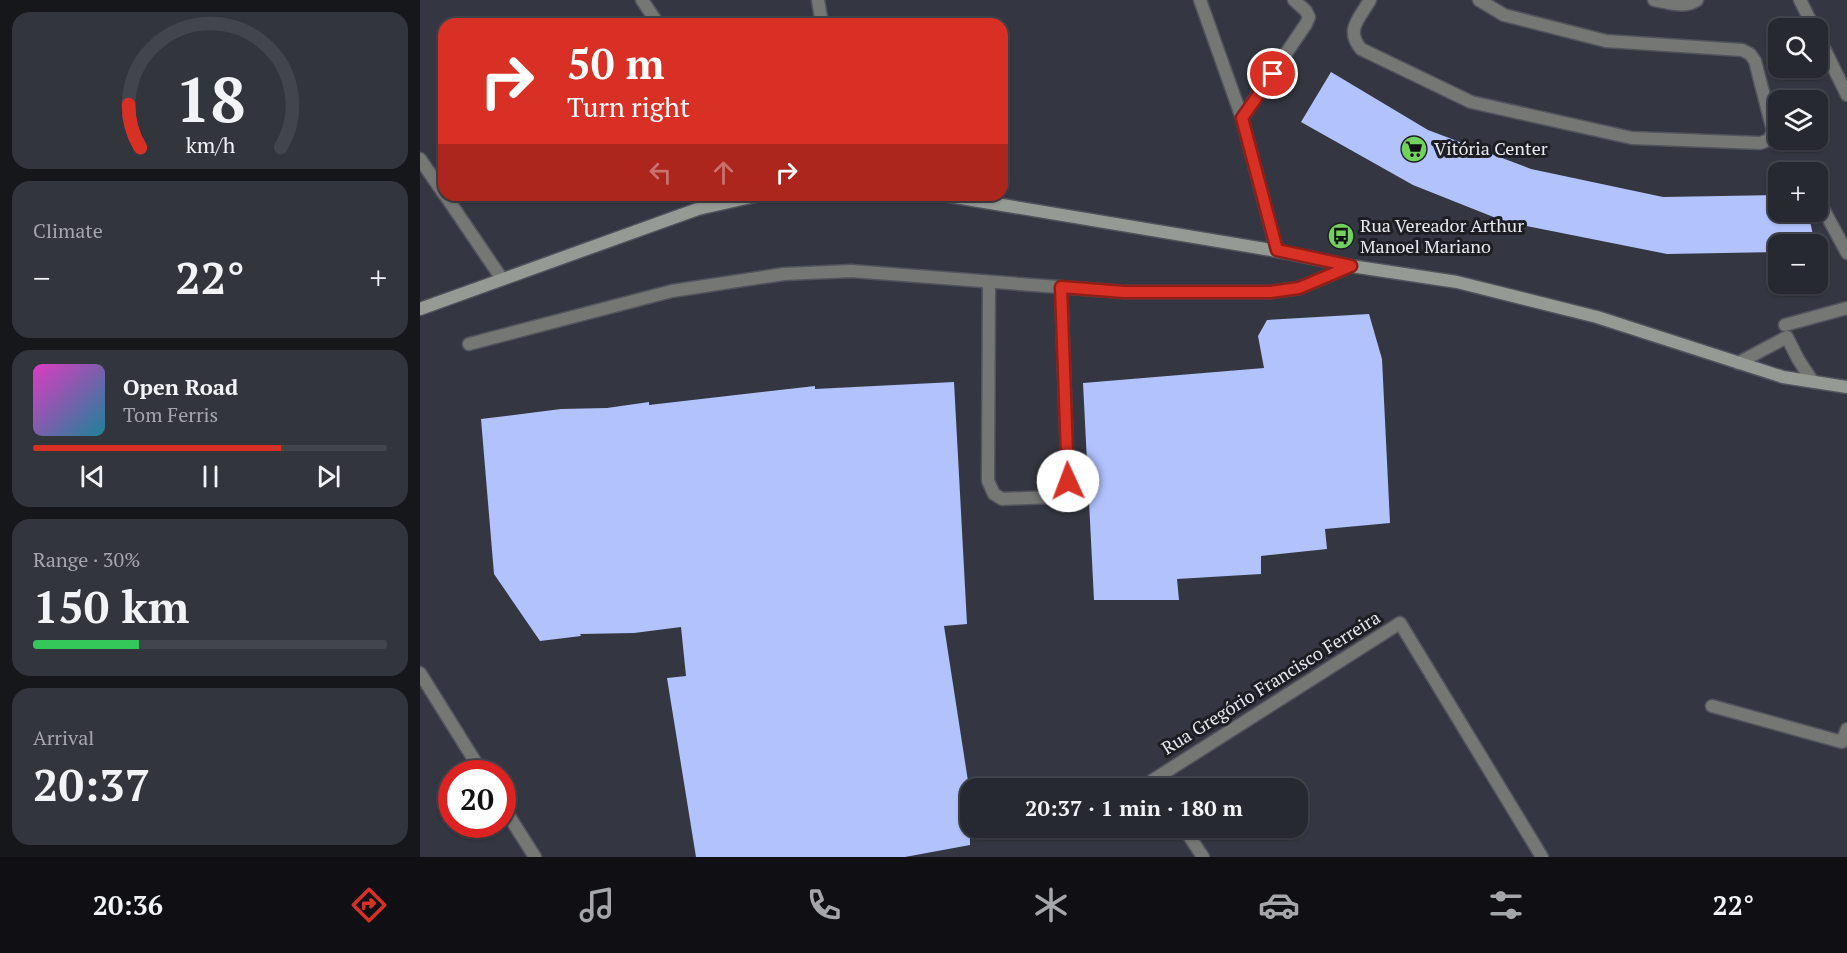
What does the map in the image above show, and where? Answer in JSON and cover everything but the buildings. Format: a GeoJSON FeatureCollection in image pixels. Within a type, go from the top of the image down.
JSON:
{"type":"FeatureCollection","features":[{"type":"Feature","properties":{"kind":"main road"},"geometry":{"type":"LineString","coordinates":[[420,309],[698,209],[733,201]]}},
{"type":"Feature","properties":{"kind":"main road"},"geometry":{"type":"LineString","coordinates":[[979,201],[1277,250],[1351,266],[1458,282],[1597,317],[1783,377],[1847,387]]}},
{"type":"Feature","properties":{"kind":"street"},"geometry":{"type":"LineString","coordinates":[[642,0],[654,18]]}},
{"type":"Feature","properties":{"kind":"street"},"geometry":{"type":"LineString","coordinates":[[818,0],[821,18]]}},
{"type":"Feature","properties":{"kind":"street"},"geometry":{"type":"LineString","coordinates":[[1200,0],[1242,118],[1277,250]]}},
{"type":"Feature","properties":{"kind":"street"},"geometry":{"type":"LineString","coordinates":[[1242,118],[1306,24],[1309,17],[1294,0]]}},
{"type":"Feature","properties":{"kind":"street"},"geometry":{"type":"LineString","coordinates":[[1370,0],[1353,29],[1354,40],[1361,49],[1471,102],[1632,138],[1760,143],[1768,140],[1773,131],[1755,61],[1749,54],[1742,51],[1606,41],[1504,15],[1479,0]]}},
{"type":"Feature","properties":{"kind":"street"},"geometry":{"type":"LineString","coordinates":[[1654,0],[1686,6],[1697,0]]}},
{"type":"Feature","properties":{"kind":"street"},"geometry":{"type":"LineString","coordinates":[[1800,0],[1809,18]]}},
{"type":"Feature","properties":{"kind":"street"},"geometry":{"type":"LineString","coordinates":[[1828,56],[1847,95]]}},
{"type":"Feature","properties":{"kind":"street"},"geometry":{"type":"LineString","coordinates":[[420,159],[438,185]]}},
{"type":"Feature","properties":{"kind":"street"},"geometry":{"type":"LineString","coordinates":[[449,201],[502,279]]}},
{"type":"Feature","properties":{"kind":"street"},"geometry":{"type":"LineString","coordinates":[[1828,218],[1847,253]]}},
{"type":"Feature","properties":{"kind":"street"},"geometry":{"type":"LineString","coordinates":[[470,344],[672,291],[784,274],[851,271],[1124,292],[1270,292],[1299,288],[1351,266]]}},
{"type":"Feature","properties":{"kind":"street"},"geometry":{"type":"LineString","coordinates":[[989,282],[988,481],[994,494],[1002,499],[1052,497],[1062,491],[1068,481],[1061,287]]}},
{"type":"Feature","properties":{"kind":"street"},"geometry":{"type":"LineString","coordinates":[[1785,325],[1847,308]]}},
{"type":"Feature","properties":{"kind":"street"},"geometry":{"type":"LineString","coordinates":[[1738,363],[1787,337],[1813,382]]}},
{"type":"Feature","properties":{"kind":"street","name":"Rua Gregório Francisco Ferreira"},"geometry":{"type":"LineString","coordinates":[[1156,778],[1400,623],[1542,857]]}},
{"type":"Feature","properties":{"kind":"street"},"geometry":{"type":"LineString","coordinates":[[420,673],[474,760]]}},
{"type":"Feature","properties":{"kind":"street"},"geometry":{"type":"LineString","coordinates":[[1712,706],[1842,742],[1847,729]]}},
{"type":"Feature","properties":{"kind":"street"},"geometry":{"type":"LineString","coordinates":[[516,826],[536,857]]}},
{"type":"Feature","properties":{"kind":"street"},"geometry":{"type":"LineString","coordinates":[[1191,838],[1203,857]]}},
{"type":"Feature","properties":{"kind":"place","name":"Vitória Center"},"geometry":{"type":"Point","coordinates":[1414,149]}},
{"type":"Feature","properties":{"kind":"place","name":"Rua Vereador Arthur Manoel Mariano"},"geometry":{"type":"Point","coordinates":[1341,236]}},
{"type":"Feature","properties":{"kind":"route"},"geometry":{"type":"LineString","coordinates":[[1068,481],[1061,287],[1124,292],[1270,292],[1299,288],[1351,266],[1277,250],[1242,118],[1273,74]]}}]}
